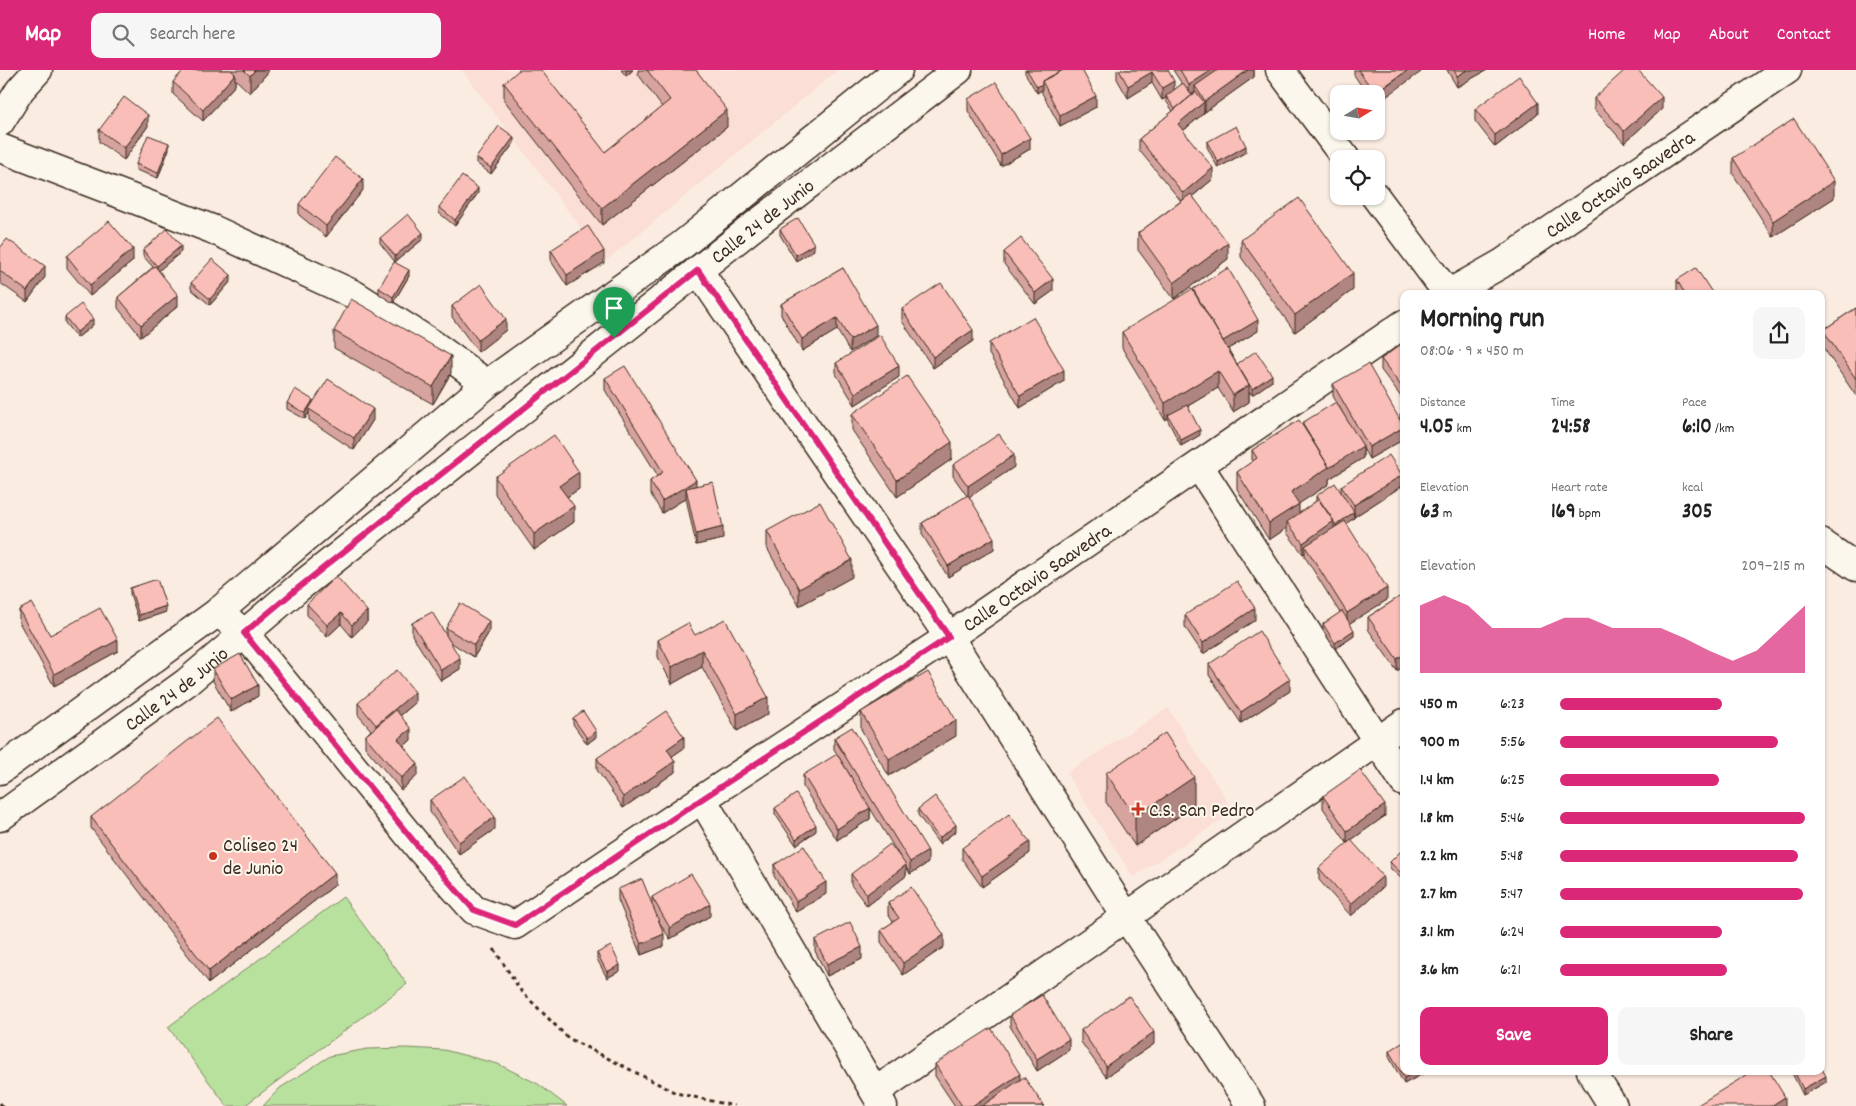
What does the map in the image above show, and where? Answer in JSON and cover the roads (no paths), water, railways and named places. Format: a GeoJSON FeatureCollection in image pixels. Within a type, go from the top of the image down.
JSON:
{"type":"FeatureCollection","features":[{"type":"Feature","properties":{"kind":"street"},"geometry":{"type":"LineString","coordinates":[[0,122],[20,90],[38,70]]}},
{"type":"Feature","properties":{"kind":"street","name":"Calle 24 de Junio"},"geometry":{"type":"LineString","coordinates":[[0,770],[218,612],[487,384],[682,245],[898,70]]}},
{"type":"Feature","properties":{"kind":"street","name":"Calle 24 de Junio"},"geometry":{"type":"LineString","coordinates":[[0,817],[187,682],[298,588],[698,270],[958,70]]}},
{"type":"Feature","properties":{"kind":"street"},"geometry":{"type":"LineString","coordinates":[[1280,70],[1339,150]]}},
{"type":"Feature","properties":{"kind":"street","name":"Calle Octavio Saavedra"},"geometry":{"type":"LineString","coordinates":[[1455,290],[1501,264],[1787,70]]}},
{"type":"Feature","properties":{"kind":"street"},"geometry":{"type":"LineString","coordinates":[[0,148],[212,229],[355,295],[431,343],[487,384]]}},
{"type":"Feature","properties":{"kind":"street"},"geometry":{"type":"LineString","coordinates":[[1381,205],[1445,290]]}},
{"type":"Feature","properties":{"kind":"street"},"geometry":{"type":"LineString","coordinates":[[698,270],[949,637],[1127,918],[1251,1106]]}},
{"type":"Feature","properties":{"kind":"street","name":"Calle Octavio Saavedra"},"geometry":{"type":"LineString","coordinates":[[244,633],[420,849],[474,910],[515,925],[702,799],[949,637],[1400,327]]}},
{"type":"Feature","properties":{"kind":"street"},"geometry":{"type":"LineString","coordinates":[[1199,466],[1400,776]]}},
{"type":"Feature","properties":{"kind":"street"},"geometry":{"type":"LineString","coordinates":[[1825,546],[1856,567]]}},
{"type":"Feature","properties":{"kind":"street"},"geometry":{"type":"LineString","coordinates":[[218,612],[244,633]]}},
{"type":"Feature","properties":{"kind":"street"},"geometry":{"type":"LineString","coordinates":[[702,799],[879,1099],[1127,918],[1400,726]]}},
{"type":"Feature","properties":{"kind":"street"},"geometry":{"type":"LineString","coordinates":[[1594,1075],[1613,1106]]}},
{"type":"Feature","properties":{"kind":"place","name":"C.S. San Pedro"},"geometry":{"type":"Point","coordinates":[1138,809]}},
{"type":"Feature","properties":{"kind":"place","name":"Coliseo 24 de Junio"},"geometry":{"type":"Point","coordinates":[213,856]}}]}
